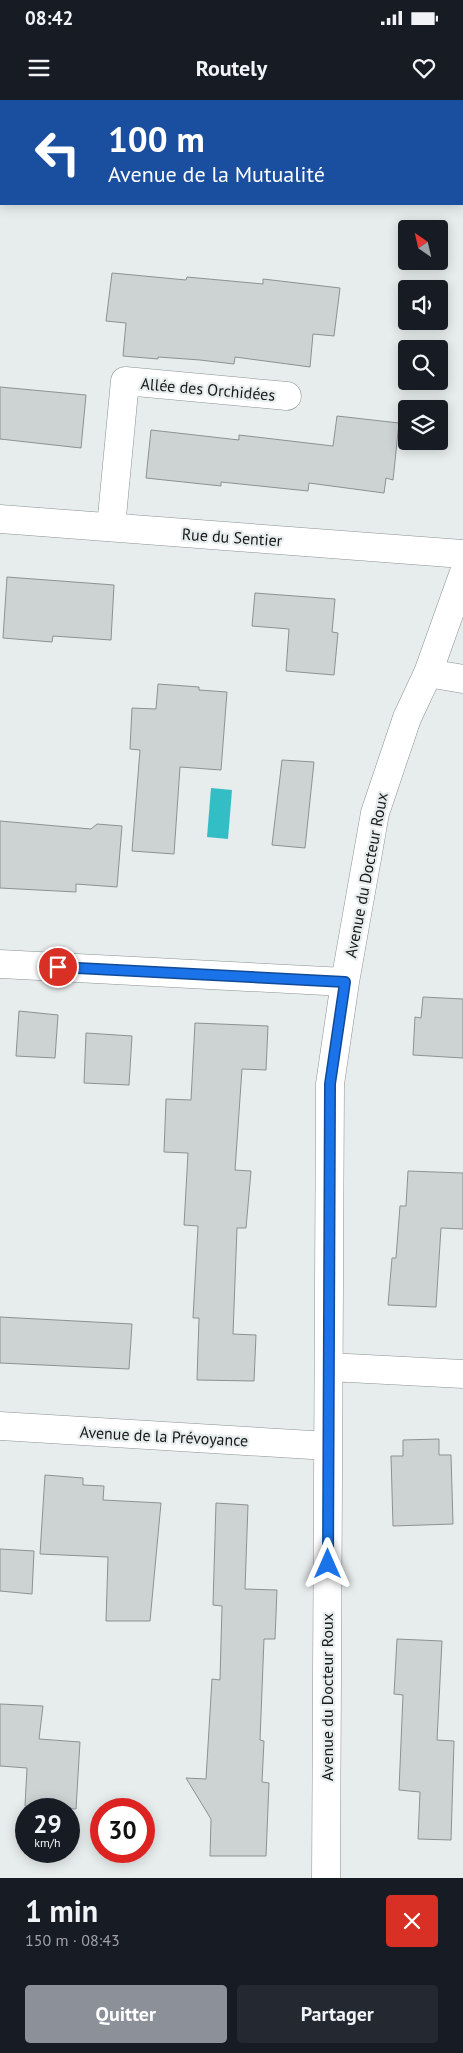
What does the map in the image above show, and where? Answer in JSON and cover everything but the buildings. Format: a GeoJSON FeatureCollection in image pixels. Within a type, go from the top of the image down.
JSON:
{"type":"FeatureCollection","features":[{"type":"Feature","properties":{"kind":"street","name":"Allée des Orchidées"},"geometry":{"type":"LineString","coordinates":[[111,527],[125,381],[287,396]]}},
{"type":"Feature","properties":{"kind":"street","name":"Rue du Sentier"},"geometry":{"type":"LineString","coordinates":[[0,519],[463,554]]}},
{"type":"Feature","properties":{"kind":"street","name":"Avenue du Docteur Roux"},"geometry":{"type":"LineString","coordinates":[[326,1878],[330,1084],[345,982],[375,813],[406,718],[428,674],[463,575]]}},
{"type":"Feature","properties":{"kind":"street"},"geometry":{"type":"LineString","coordinates":[[428,674],[463,679]]}},
{"type":"Feature","properties":{"kind":"street"},"geometry":{"type":"LineString","coordinates":[[0,964],[345,982]]}},
{"type":"Feature","properties":{"kind":"street"},"geometry":{"type":"LineString","coordinates":[[329,1367],[463,1374]]}},
{"type":"Feature","properties":{"kind":"street","name":"Avenue de la Prévoyance"},"geometry":{"type":"LineString","coordinates":[[0,1426],[328,1446]]}},
{"type":"Feature","properties":{"kind":"water"},"geometry":{"type":"Polygon","coordinates":[[[211,788],[232,790],[228,839],[207,837],[211,788]]]}},
{"type":"Feature","properties":{"kind":"route"},"geometry":{"type":"LineString","coordinates":[[58,967],[345,982],[330,1084],[328,1564]]}}]}
